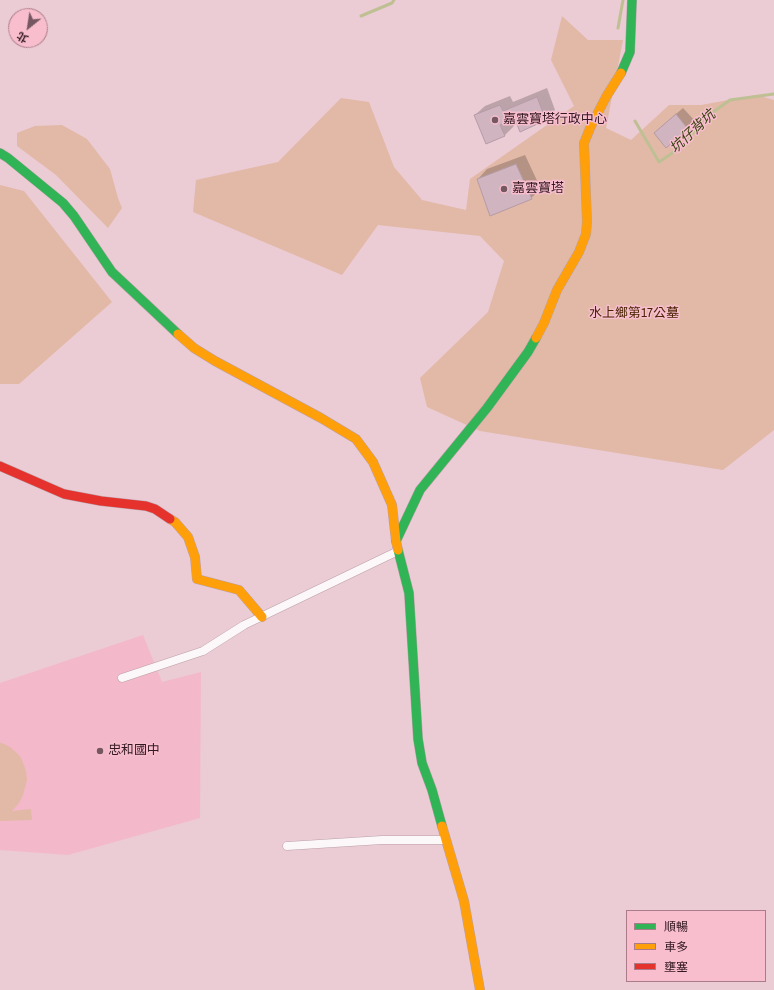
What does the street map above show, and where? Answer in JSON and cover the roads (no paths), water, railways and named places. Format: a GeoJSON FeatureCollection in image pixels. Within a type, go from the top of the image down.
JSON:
{"type":"FeatureCollection","features":[{"type":"Feature","properties":{"kind":"street"},"geometry":{"type":"LineString","coordinates":[[122,678],[203,651],[244,625],[397,546],[420,490],[486,408],[528,352],[544,323],[557,290],[579,252],[586,234],[587,222],[584,143],[590,126],[622,71],[630,52],[632,0]]}},
{"type":"Feature","properties":{"kind":"street"},"geometry":{"type":"LineString","coordinates":[[0,154],[8,158],[63,203],[74,216],[112,272],[194,348],[214,361],[321,418],[356,440],[373,462],[392,505],[397,546],[409,592],[418,739],[422,762],[432,790],[464,901],[480,990]]}},
{"type":"Feature","properties":{"kind":"street"},"geometry":{"type":"LineString","coordinates":[[0,466],[64,494],[101,501],[146,506],[155,509],[175,522],[188,537],[195,557],[197,579],[239,590],[262,617]]}},
{"type":"Feature","properties":{"kind":"street"},"geometry":{"type":"LineString","coordinates":[[288,846],[382,840],[446,840]]}},
{"type":"Feature","properties":{"kind":"waterway","name":"坑仔背坑"},"geometry":{"type":"LineString","coordinates":[[361,16],[392,3],[394,0]]}},
{"type":"Feature","properties":{"kind":"waterway","name":"坑仔背坑"},"geometry":{"type":"LineString","coordinates":[[618,28],[623,0]]}},
{"type":"Feature","properties":{"kind":"waterway","name":"坑仔背坑"},"geometry":{"type":"LineString","coordinates":[[635,121],[659,162],[681,147],[709,115],[730,100],[774,94]]}},
{"type":"Feature","properties":{"kind":"place","name":"嘉雲寶塔行政中心"},"geometry":{"type":"Point","coordinates":[495,120]}},
{"type":"Feature","properties":{"kind":"place","name":"嘉雲寶塔"},"geometry":{"type":"Point","coordinates":[504,189]}},
{"type":"Feature","properties":{"kind":"place","name":"忠和國中"},"geometry":{"type":"Point","coordinates":[100,751]}},
{"type":"Feature","properties":{"kind":"park label","name":"水上鄉第17公墓"},"geometry":{"type":"Point","coordinates":[634,314]}}]}
